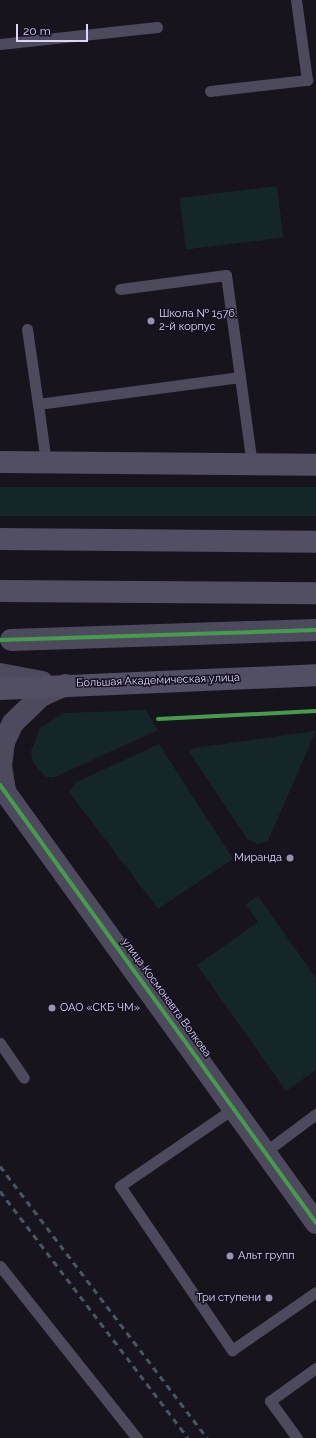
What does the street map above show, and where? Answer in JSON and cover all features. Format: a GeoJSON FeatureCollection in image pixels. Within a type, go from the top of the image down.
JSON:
{"type":"FeatureCollection","features":[{"type":"Feature","properties":{"kind":"main road"},"geometry":{"type":"LineString","coordinates":[[2,463],[316,465]]}},
{"type":"Feature","properties":{"kind":"main road"},"geometry":{"type":"LineString","coordinates":[[0,539],[316,542]]}},
{"type":"Feature","properties":{"kind":"main road"},"geometry":{"type":"LineString","coordinates":[[0,591],[316,593]]}},
{"type":"Feature","properties":{"kind":"main road","name":"Большая Академическая улица"},"geometry":{"type":"LineString","coordinates":[[0,689],[67,684],[316,675]]}},
{"type":"Feature","properties":{"kind":"street"},"geometry":{"type":"LineString","coordinates":[[11,640],[316,630]]}},
{"type":"Feature","properties":{"kind":"street"},"geometry":{"type":"LineString","coordinates":[[0,674],[67,684]]}},
{"type":"Feature","properties":{"kind":"street"},"geometry":{"type":"LineString","coordinates":[[2,788],[1,766],[4,742],[13,724],[41,696],[67,684]]}},
{"type":"Feature","properties":{"kind":"street","name":"улица Космонавта Волкова"},"geometry":{"type":"LineString","coordinates":[[2,788],[316,1223]]}},
{"type":"Feature","properties":{"kind":"lane"},"geometry":{"type":"LineString","coordinates":[[210,91],[307,80],[296,0]]}},
{"type":"Feature","properties":{"kind":"lane"},"geometry":{"type":"LineString","coordinates":[[0,44],[157,28]]}},
{"type":"Feature","properties":{"kind":"lane"},"geometry":{"type":"LineString","coordinates":[[120,289],[226,275],[252,465]]}},
{"type":"Feature","properties":{"kind":"lane"},"geometry":{"type":"LineString","coordinates":[[27,329],[46,463]]}},
{"type":"Feature","properties":{"kind":"lane"},"geometry":{"type":"LineString","coordinates":[[38,404],[240,377]]}},
{"type":"Feature","properties":{"kind":"lane"},"geometry":{"type":"LineString","coordinates":[[0,1043],[24,1078]]}},
{"type":"Feature","properties":{"kind":"lane"},"geometry":{"type":"LineString","coordinates":[[234,1108],[120,1186],[232,1350],[316,1292]]}},
{"type":"Feature","properties":{"kind":"lane"},"geometry":{"type":"LineString","coordinates":[[265,1152],[316,1114]]}},
{"type":"Feature","properties":{"kind":"lane"},"geometry":{"type":"LineString","coordinates":[[0,1266],[137,1438]]}},
{"type":"Feature","properties":{"kind":"lane"},"geometry":{"type":"LineString","coordinates":[[297,1438],[270,1401],[316,1368]]}},
{"type":"Feature","properties":{"kind":"shaded area"},"geometry":{"type":"Polygon","coordinates":[[[277,186],[283,238],[186,250],[180,198],[277,186]]]}},
{"type":"Feature","properties":{"kind":"shaded area"},"geometry":{"type":"Polygon","coordinates":[[[0,487],[316,487],[316,516],[0,516],[0,487]]]}},
{"type":"Feature","properties":{"kind":"shaded area"},"geometry":{"type":"Polygon","coordinates":[[[146,710],[158,730],[55,777],[46,777],[33,763],[31,751],[40,728],[64,713],[146,710]]]}},
{"type":"Feature","properties":{"kind":"shaded area"},"geometry":{"type":"Polygon","coordinates":[[[316,731],[268,841],[258,844],[247,839],[189,752],[194,748],[316,731]]]}},
{"type":"Feature","properties":{"kind":"shaded area"},"geometry":{"type":"Polygon","coordinates":[[[159,744],[233,859],[158,909],[69,792],[75,783],[159,744]]]}},
{"type":"Feature","properties":{"kind":"shaded area"},"geometry":{"type":"Polygon","coordinates":[[[258,896],[316,978],[316,1070],[286,1091],[197,965],[258,922],[246,904],[258,896]]]}},
{"type":"Feature","properties":{"kind":"railway"},"geometry":{"type":"LineString","coordinates":[[0,1166],[207,1438]]}},
{"type":"Feature","properties":{"kind":"railway"},"geometry":{"type":"LineString","coordinates":[[0,1191],[188,1438]]}},
{"type":"Feature","properties":{"kind":"cycle path"},"geometry":{"type":"LineString","coordinates":[[0,640],[316,630]]}},
{"type":"Feature","properties":{"kind":"cycle path"},"geometry":{"type":"LineString","coordinates":[[158,719],[316,711]]}},
{"type":"Feature","properties":{"kind":"cycle path"},"geometry":{"type":"LineString","coordinates":[[0,785],[316,1223]]}},
{"type":"Feature","properties":{"kind":"place","name":"Школа № 1576. 2-й корпус"},"geometry":{"type":"Point","coordinates":[151,321]}},
{"type":"Feature","properties":{"kind":"place","name":"Миранда"},"geometry":{"type":"Point","coordinates":[290,858]}},
{"type":"Feature","properties":{"kind":"place","name":"ОАО «СКБ ЧМ»"},"geometry":{"type":"Point","coordinates":[52,1008]}},
{"type":"Feature","properties":{"kind":"place","name":"Альт групп"},"geometry":{"type":"Point","coordinates":[230,1256]}},
{"type":"Feature","properties":{"kind":"place","name":"Три ступени"},"geometry":{"type":"Point","coordinates":[269,1298]}}]}
